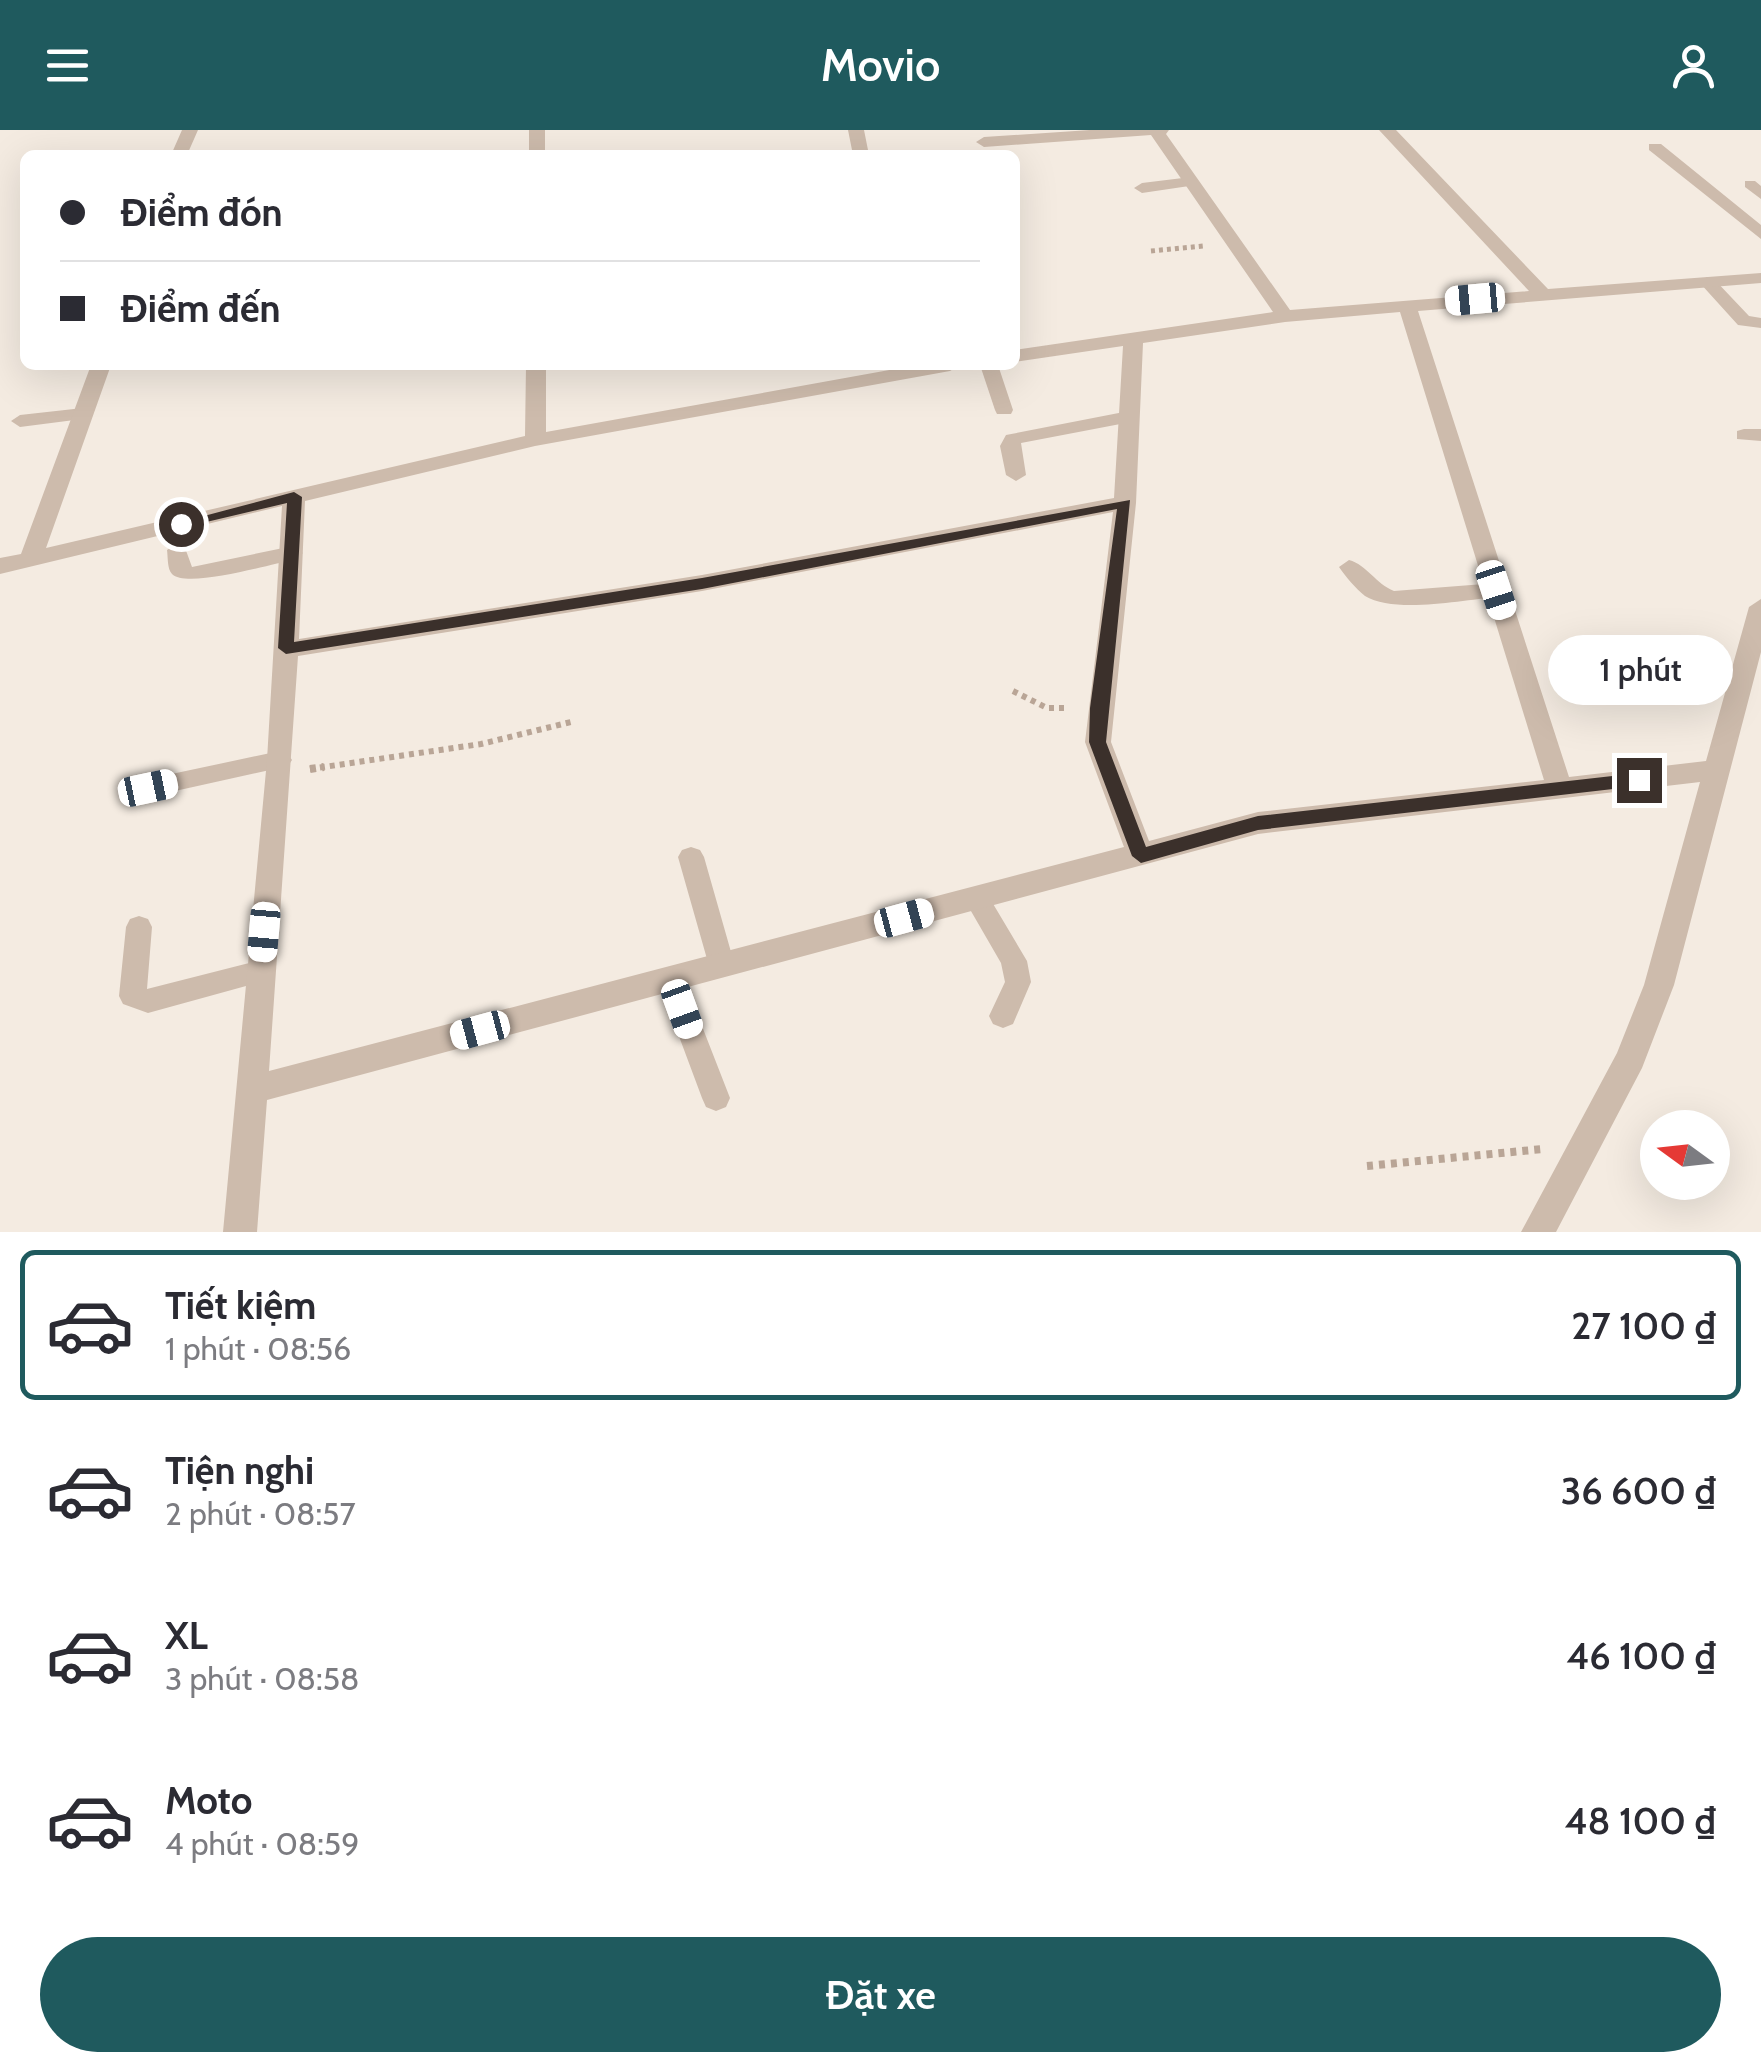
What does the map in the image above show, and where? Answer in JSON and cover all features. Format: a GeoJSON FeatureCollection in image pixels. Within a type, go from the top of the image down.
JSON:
{"type":"FeatureCollection","features":[{"type":"Feature","properties":{"kind":"street"},"geometry":{"type":"LineString","coordinates":[[984,142],[1158,130],[1285,316]]}},
{"type":"Feature","properties":{"kind":"street"},"geometry":{"type":"LineString","coordinates":[[1386,130],[1542,294]]}},
{"type":"Feature","properties":{"kind":"street"},"geometry":{"type":"LineString","coordinates":[[1655,148],[1761,234]]}},
{"type":"Feature","properties":{"kind":"street"},"geometry":{"type":"LineString","coordinates":[[1020,355],[1285,316],[1761,278]]}},
{"type":"Feature","properties":{"kind":"street"},"geometry":{"type":"LineString","coordinates":[[1407,305],[1560,790]]}},
{"type":"Feature","properties":{"kind":"street"},"geometry":{"type":"LineString","coordinates":[[1133,339],[1125,503],[1098,708],[1098,742],[1141,856]]}},
{"type":"Feature","properties":{"kind":"street"},"geometry":{"type":"LineString","coordinates":[[30,560],[99,370]]}},
{"type":"Feature","properties":{"kind":"street"},"geometry":{"type":"LineString","coordinates":[[535,440],[536,370]]}},
{"type":"Feature","properties":{"kind":"street"},"geometry":{"type":"LineString","coordinates":[[0,566],[535,440],[893,370]]}},
{"type":"Feature","properties":{"kind":"street"},"geometry":{"type":"LineString","coordinates":[[240,1232],[279,766],[294,497]]}},
{"type":"Feature","properties":{"kind":"street"},"geometry":{"type":"LineString","coordinates":[[286,648],[702,584],[1125,503]]}},
{"type":"Feature","properties":{"kind":"street"},"geometry":{"type":"LineString","coordinates":[[1538,1232],[1631,1058],[1660,985],[1761,606]]}},
{"type":"Feature","properties":{"kind":"street"},"geometry":{"type":"LineString","coordinates":[[250,1090],[1258,823],[1718,770]]}},
{"type":"Feature","properties":{"kind":"lane"},"geometry":{"type":"LineString","coordinates":[[1142,188],[1191,182]]}},
{"type":"Feature","properties":{"kind":"lane"},"geometry":{"type":"LineString","coordinates":[[1706,282],[1744,321],[1761,323]]}},
{"type":"Feature","properties":{"kind":"lane"},"geometry":{"type":"LineString","coordinates":[[991,370],[1004,410]]}},
{"type":"Feature","properties":{"kind":"lane"},"geometry":{"type":"LineString","coordinates":[[20,421],[83,414]]}},
{"type":"Feature","properties":{"kind":"lane"},"geometry":{"type":"LineString","coordinates":[[1016,475],[1010,446],[1013,439],[1129,417]]}},
{"type":"Feature","properties":{"kind":"lane"},"geometry":{"type":"LineString","coordinates":[[177,550],[180,570],[191,574],[293,553]]}},
{"type":"Feature","properties":{"kind":"lane"},"geometry":{"type":"LineString","coordinates":[[1349,567],[1373,591],[1393,598],[1496,590]]}},
{"type":"Feature","properties":{"kind":"lane"},"geometry":{"type":"LineString","coordinates":[[148,788],[279,766]]}},
{"type":"Feature","properties":{"kind":"lane"},"geometry":{"type":"LineString","coordinates":[[691,857],[722,966]]}},
{"type":"Feature","properties":{"kind":"lane"},"geometry":{"type":"LineString","coordinates":[[977,898],[1014,961],[1018,982],[1003,1016]]}},
{"type":"Feature","properties":{"kind":"lane"},"geometry":{"type":"LineString","coordinates":[[139,927],[133,996],[148,1000],[261,971]]}},
{"type":"Feature","properties":{"kind":"lane"},"geometry":{"type":"LineString","coordinates":[[672,980],[716,1098]]}},
{"type":"Feature","properties":{"kind":"path"},"geometry":{"type":"LineString","coordinates":[[1152,252],[1234,243]]}},
{"type":"Feature","properties":{"kind":"path"},"geometry":{"type":"LineString","coordinates":[[1014,691],[1047,708],[1098,708]]}},
{"type":"Feature","properties":{"kind":"path"},"geometry":{"type":"LineString","coordinates":[[279,766],[482,744],[575,721]]}},
{"type":"Feature","properties":{"kind":"path"},"geometry":{"type":"LineString","coordinates":[[1366,1166],[1584,1145]]}},
{"type":"Feature","properties":{"kind":"route"},"geometry":{"type":"LineString","coordinates":[[181,524],[294,497],[286,648],[702,584],[1125,503],[1098,708],[1098,742],[1141,856],[1258,823],[1639,780]]}}]}
